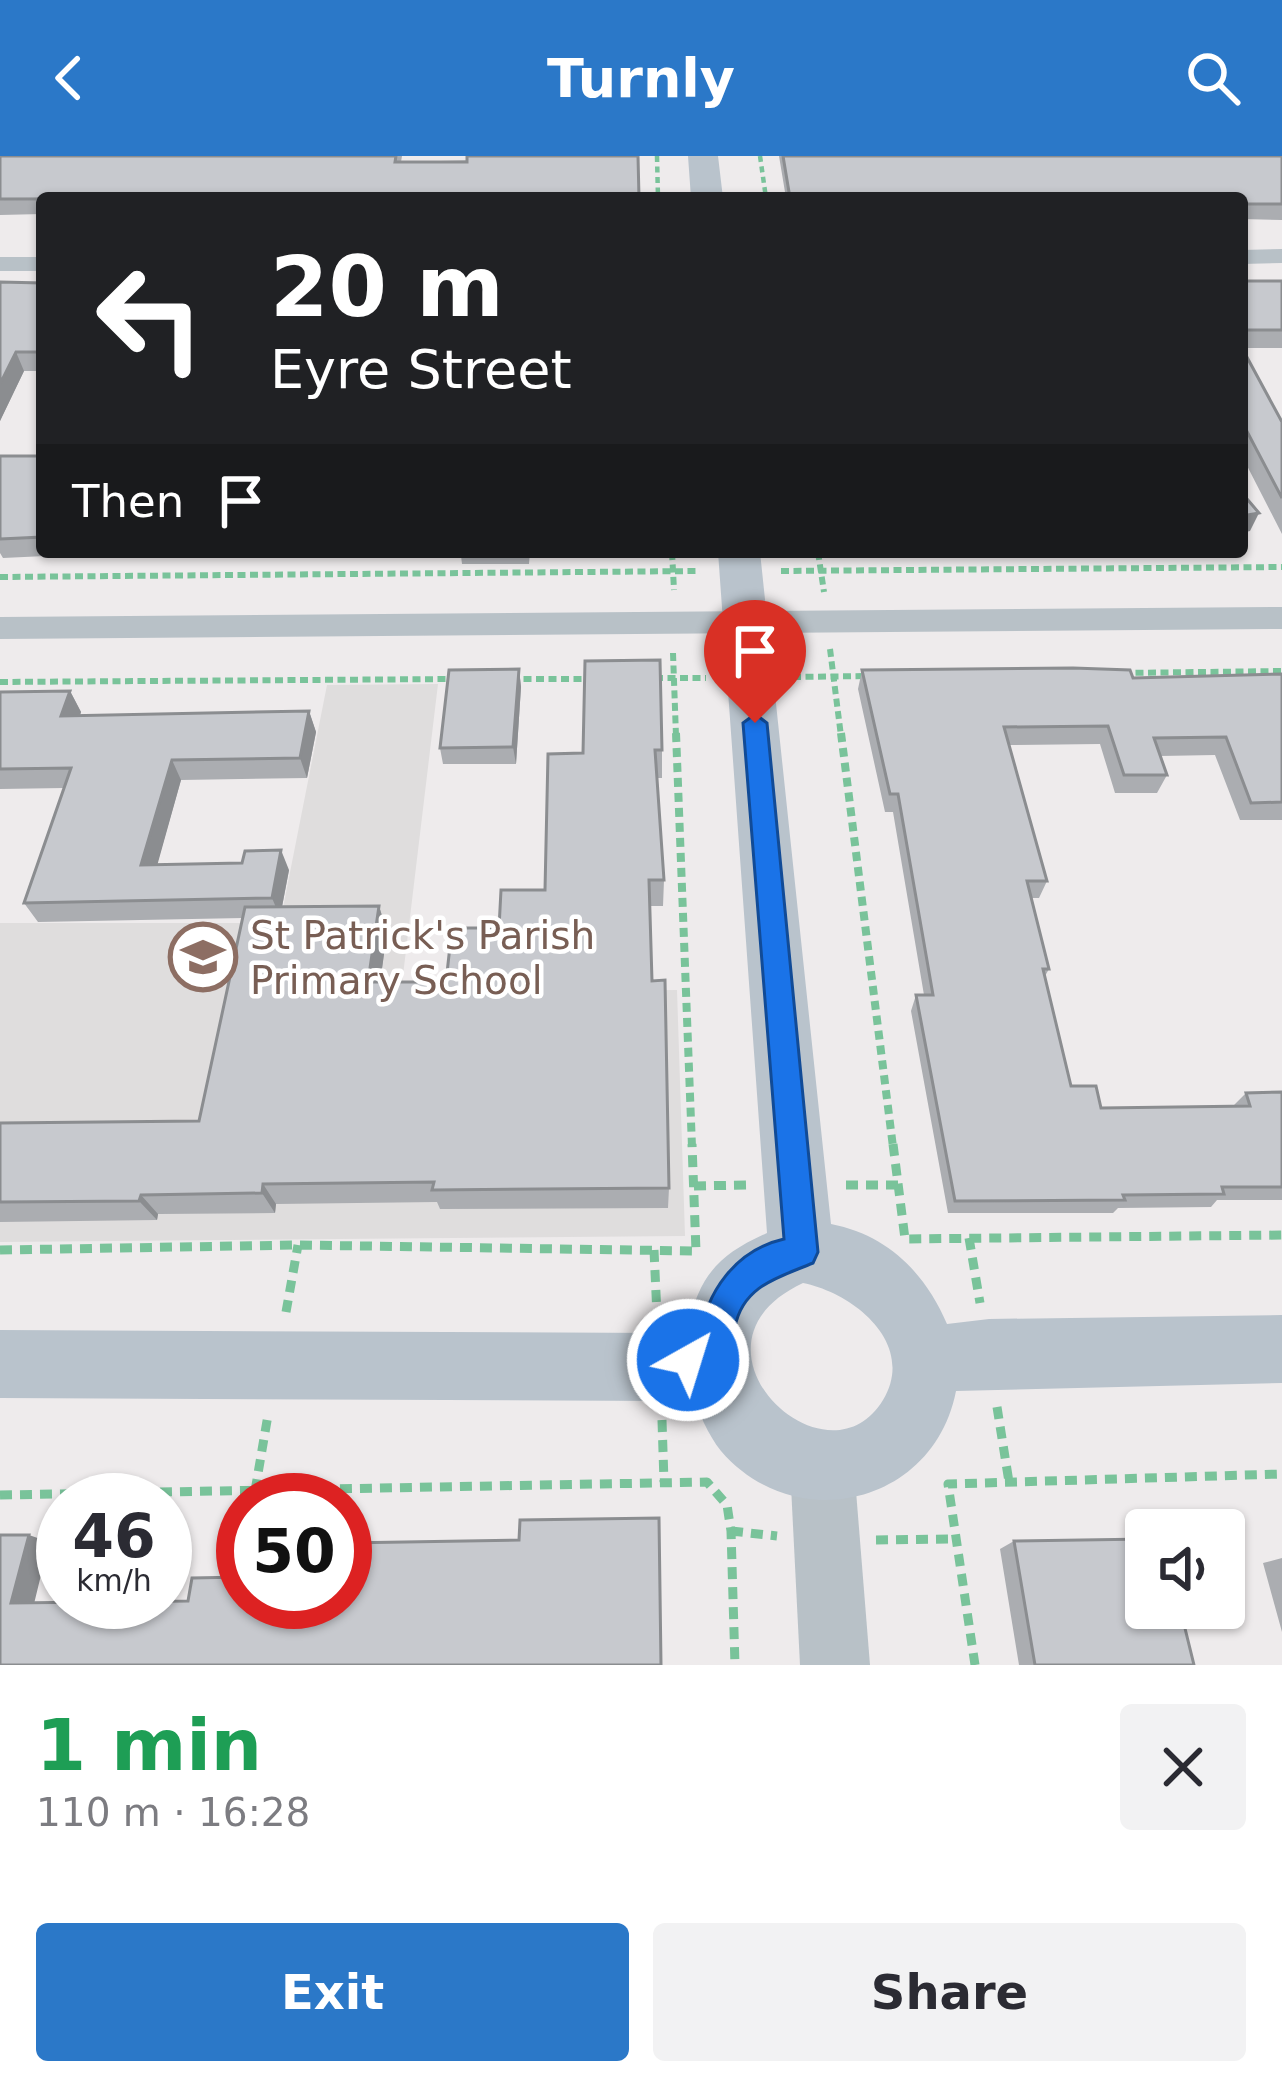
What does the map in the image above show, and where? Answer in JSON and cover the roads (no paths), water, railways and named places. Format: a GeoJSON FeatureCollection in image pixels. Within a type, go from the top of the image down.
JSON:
{"type":"FeatureCollection","features":[{"type":"Feature","properties":{"kind":"main road"},"geometry":{"type":"LineString","coordinates":[[703,156],[706,192]]}},
{"type":"Feature","properties":{"kind":"main road"},"geometry":{"type":"LineString","coordinates":[[742,582],[801,1252]]}},
{"type":"Feature","properties":{"kind":"main road"},"geometry":{"type":"LineString","coordinates":[[801,1252],[850,1258],[892,1288],[919,1334],[923,1384],[906,1428],[870,1458],[822,1466],[787,1457],[754,1436],[730,1406],[716,1353],[719,1322],[731,1294],[749,1273],[774,1258],[801,1252]]}},
{"type":"Feature","properties":{"kind":"main road"},"geometry":{"type":"LineString","coordinates":[[924,1360],[989,1353],[1282,1349]]}},
{"type":"Feature","properties":{"kind":"main road"},"geometry":{"type":"LineString","coordinates":[[0,1364],[660,1367],[716,1353]]}},
{"type":"Feature","properties":{"kind":"street"},"geometry":{"type":"LineString","coordinates":[[1248,256],[1282,256]]}},
{"type":"Feature","properties":{"kind":"street"},"geometry":{"type":"LineString","coordinates":[[0,264],[36,264]]}},
{"type":"Feature","properties":{"kind":"street"},"geometry":{"type":"LineString","coordinates":[[0,628],[672,624],[742,582],[826,623],[1282,618]]}},
{"type":"Feature","properties":{"kind":"street"},"geometry":{"type":"LineString","coordinates":[[822,1466],[835,1665]]}},
{"type":"Feature","properties":{"kind":"place","name":"St Patrick's Parish Primary School"},"geometry":{"type":"Point","coordinates":[203,957]}}]}
